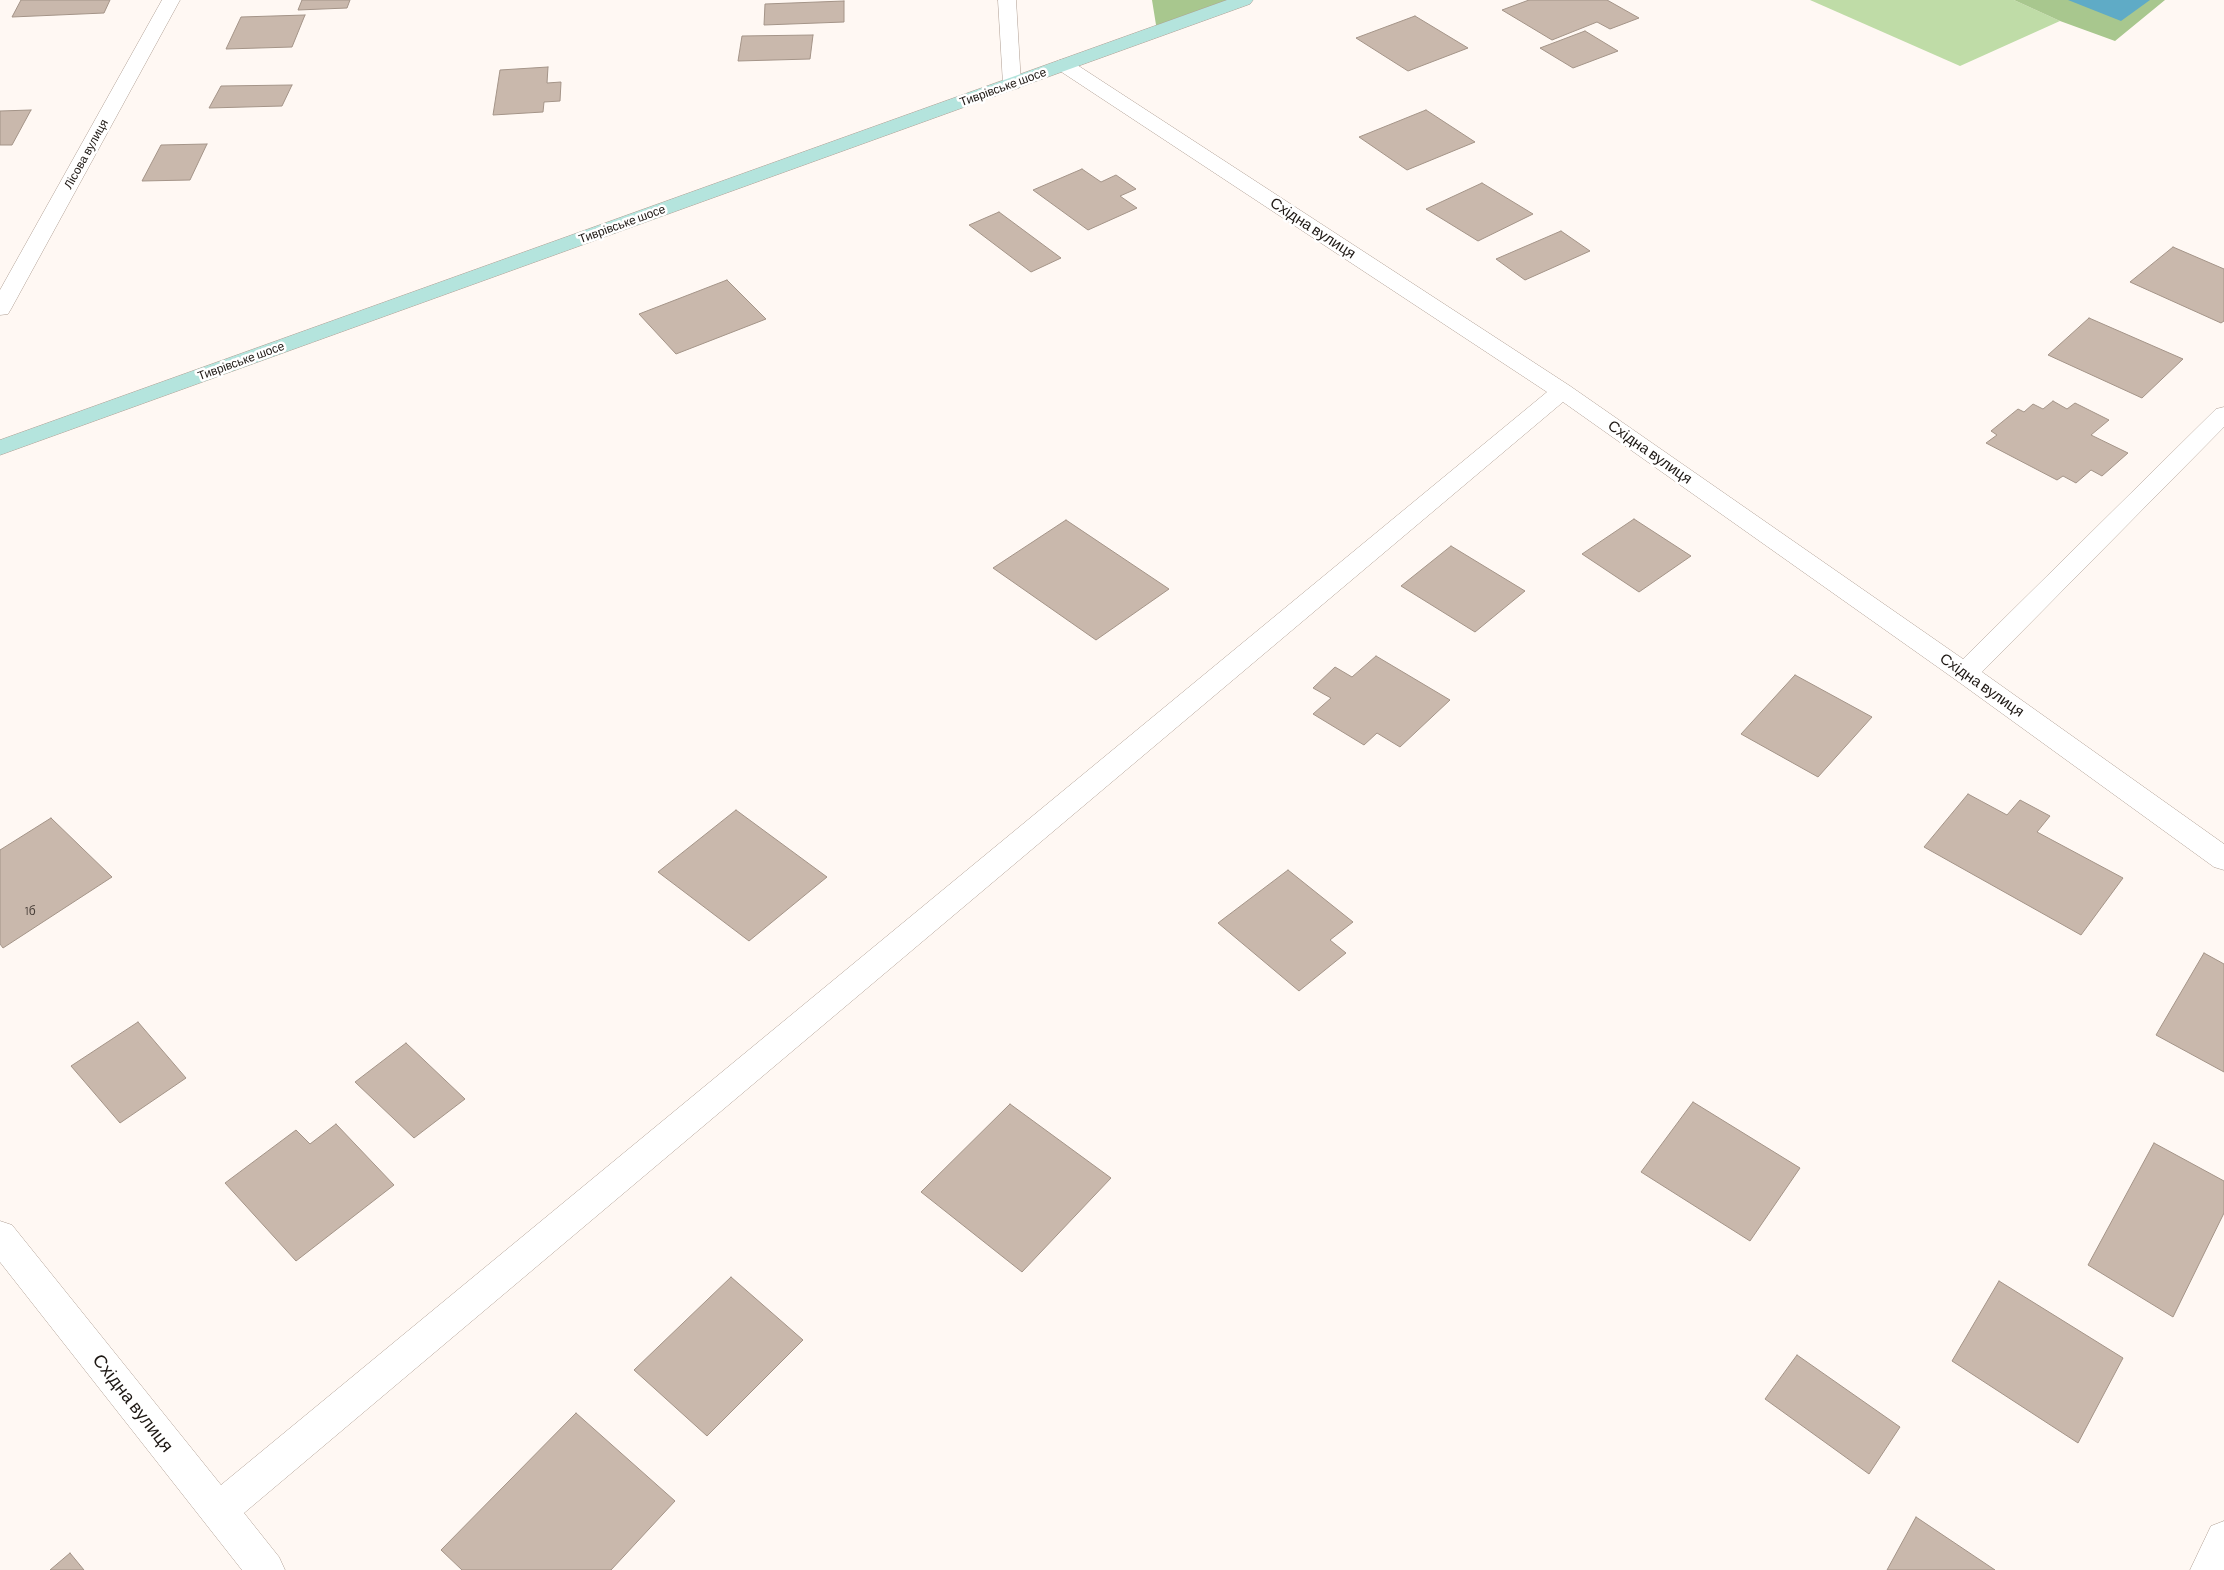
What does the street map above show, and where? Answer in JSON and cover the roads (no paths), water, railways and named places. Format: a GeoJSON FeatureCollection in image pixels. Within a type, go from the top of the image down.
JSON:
{"type":"FeatureCollection","features":[{"type":"Feature","properties":{"kind":"main road","name":"Тиврівське шосе"},"geometry":{"type":"LineString","coordinates":[[0,448],[1244,0]]}},
{"type":"Feature","properties":{"kind":"street","name":"Лісова вулиця"},"geometry":{"type":"LineString","coordinates":[[0,309],[171,0]]}},
{"type":"Feature","properties":{"kind":"street"},"geometry":{"type":"LineString","coordinates":[[1006,0],[1012,84]]}},
{"type":"Feature","properties":{"kind":"street","name":"Східна вулиця"},"geometry":{"type":"LineString","coordinates":[[1064,65],[1562,391],[1965,673],[2224,859]]}},
{"type":"Feature","properties":{"kind":"street"},"geometry":{"type":"LineString","coordinates":[[218,1510],[1562,391]]}},
{"type":"Feature","properties":{"kind":"street"},"geometry":{"type":"LineString","coordinates":[[1965,673],[2224,414]]}},
{"type":"Feature","properties":{"kind":"street","name":"Східна вулиця"},"geometry":{"type":"LineString","coordinates":[[0,1236],[266,1570]]}},
{"type":"Feature","properties":{"kind":"street"},"geometry":{"type":"LineString","coordinates":[[2209,1570],[2224,1539]]}},
{"type":"Feature","properties":{"kind":"water"},"geometry":{"type":"Polygon","coordinates":[[[2068,0],[2150,0],[2121,21],[2068,0]]]}}]}
